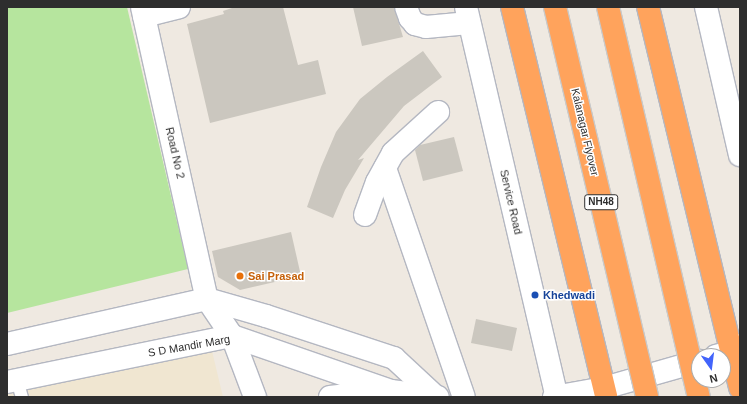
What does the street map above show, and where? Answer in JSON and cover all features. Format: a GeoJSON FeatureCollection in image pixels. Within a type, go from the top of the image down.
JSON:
{"type":"FeatureCollection","features":[{"type":"Feature","properties":{"kind":"highway"},"geometry":{"type":"LineString","coordinates":[[512,7],[605,392]]}},
{"type":"Feature","properties":{"kind":"highway","name":"Kalanagar Flyover"},"geometry":{"type":"LineString","coordinates":[[555,7],[647,397]]}},
{"type":"Feature","properties":{"kind":"highway"},"geometry":{"type":"LineString","coordinates":[[608,7],[700,397]]}},
{"type":"Feature","properties":{"kind":"highway"},"geometry":{"type":"LineString","coordinates":[[648,7],[728,348]]}},
{"type":"Feature","properties":{"kind":"highway"},"geometry":{"type":"LineString","coordinates":[[731,358],[740,388]]}},
{"type":"Feature","properties":{"kind":"street"},"geometry":{"type":"LineString","coordinates":[[143,11],[179,7]]}},
{"type":"Feature","properties":{"kind":"street"},"geometry":{"type":"LineString","coordinates":[[406,7],[410,18],[415,24],[426,27],[467,15]]}},
{"type":"Feature","properties":{"kind":"street"},"geometry":{"type":"LineString","coordinates":[[706,7],[740,155]]}},
{"type":"Feature","properties":{"kind":"street","name":"Road No 2"},"geometry":{"type":"LineString","coordinates":[[143,11],[207,299]]}},
{"type":"Feature","properties":{"kind":"street","name":"Service Road"},"geometry":{"type":"LineString","coordinates":[[467,15],[557,397]]}},
{"type":"Feature","properties":{"kind":"street"},"geometry":{"type":"LineString","coordinates":[[365,215],[377,182],[393,153],[438,112]]}},
{"type":"Feature","properties":{"kind":"street"},"geometry":{"type":"LineString","coordinates":[[385,168],[464,397]]}},
{"type":"Feature","properties":{"kind":"street"},"geometry":{"type":"LineString","coordinates":[[207,299],[232,336],[255,397]]}},
{"type":"Feature","properties":{"kind":"street"},"geometry":{"type":"LineString","coordinates":[[7,344],[207,299],[266,316],[394,358],[437,397]]}},
{"type":"Feature","properties":{"kind":"street","name":"S D Mandir Marg"},"geometry":{"type":"LineString","coordinates":[[15,386],[232,336],[391,391],[437,397]]}},
{"type":"Feature","properties":{"kind":"street"},"geometry":{"type":"LineString","coordinates":[[554,397],[605,392],[691,364]]}},
{"type":"Feature","properties":{"kind":"street"},"geometry":{"type":"LineString","coordinates":[[330,397],[391,391]]}},
{"type":"Feature","properties":{"kind":"shaded area"},"geometry":{"type":"Polygon","coordinates":[[[212,351],[223,397],[7,397],[7,392],[212,351]]]}},
{"type":"Feature","properties":{"kind":"green space"},"geometry":{"type":"Polygon","coordinates":[[[7,7],[127,7],[188,269],[7,313],[7,7]]]}},
{"type":"Feature","properties":{"kind":"building"},"geometry":{"type":"Polygon","coordinates":[[[235,7],[283,7],[298,65],[318,60],[326,94],[210,123],[187,24],[224,14],[223,11],[235,7]]]}},
{"type":"Feature","properties":{"kind":"building"},"geometry":{"type":"Polygon","coordinates":[[[353,7],[394,7],[403,37],[362,46],[353,7]]]}},
{"type":"Feature","properties":{"kind":"building"},"geometry":{"type":"Polygon","coordinates":[[[423,51],[442,77],[404,106],[358,160],[364,158],[345,190],[333,218],[307,207],[321,167],[336,132],[360,99],[423,51]]]}},
{"type":"Feature","properties":{"kind":"building"},"geometry":{"type":"Polygon","coordinates":[[[454,137],[463,171],[423,181],[415,150],[420,145],[454,137]]]}},
{"type":"Feature","properties":{"kind":"building"},"geometry":{"type":"Polygon","coordinates":[[[291,232],[301,276],[240,290],[218,277],[212,251],[291,232]]]}},
{"type":"Feature","properties":{"kind":"building"},"geometry":{"type":"Polygon","coordinates":[[[476,319],[517,328],[512,351],[471,343],[476,319]]]}},
{"type":"Feature","properties":{"kind":"place","name":"Sai Prasad"},"geometry":{"type":"Point","coordinates":[240,276]}},
{"type":"Feature","properties":{"kind":"place","name":"Khedwadi"},"geometry":{"type":"Point","coordinates":[535,295]}}]}
